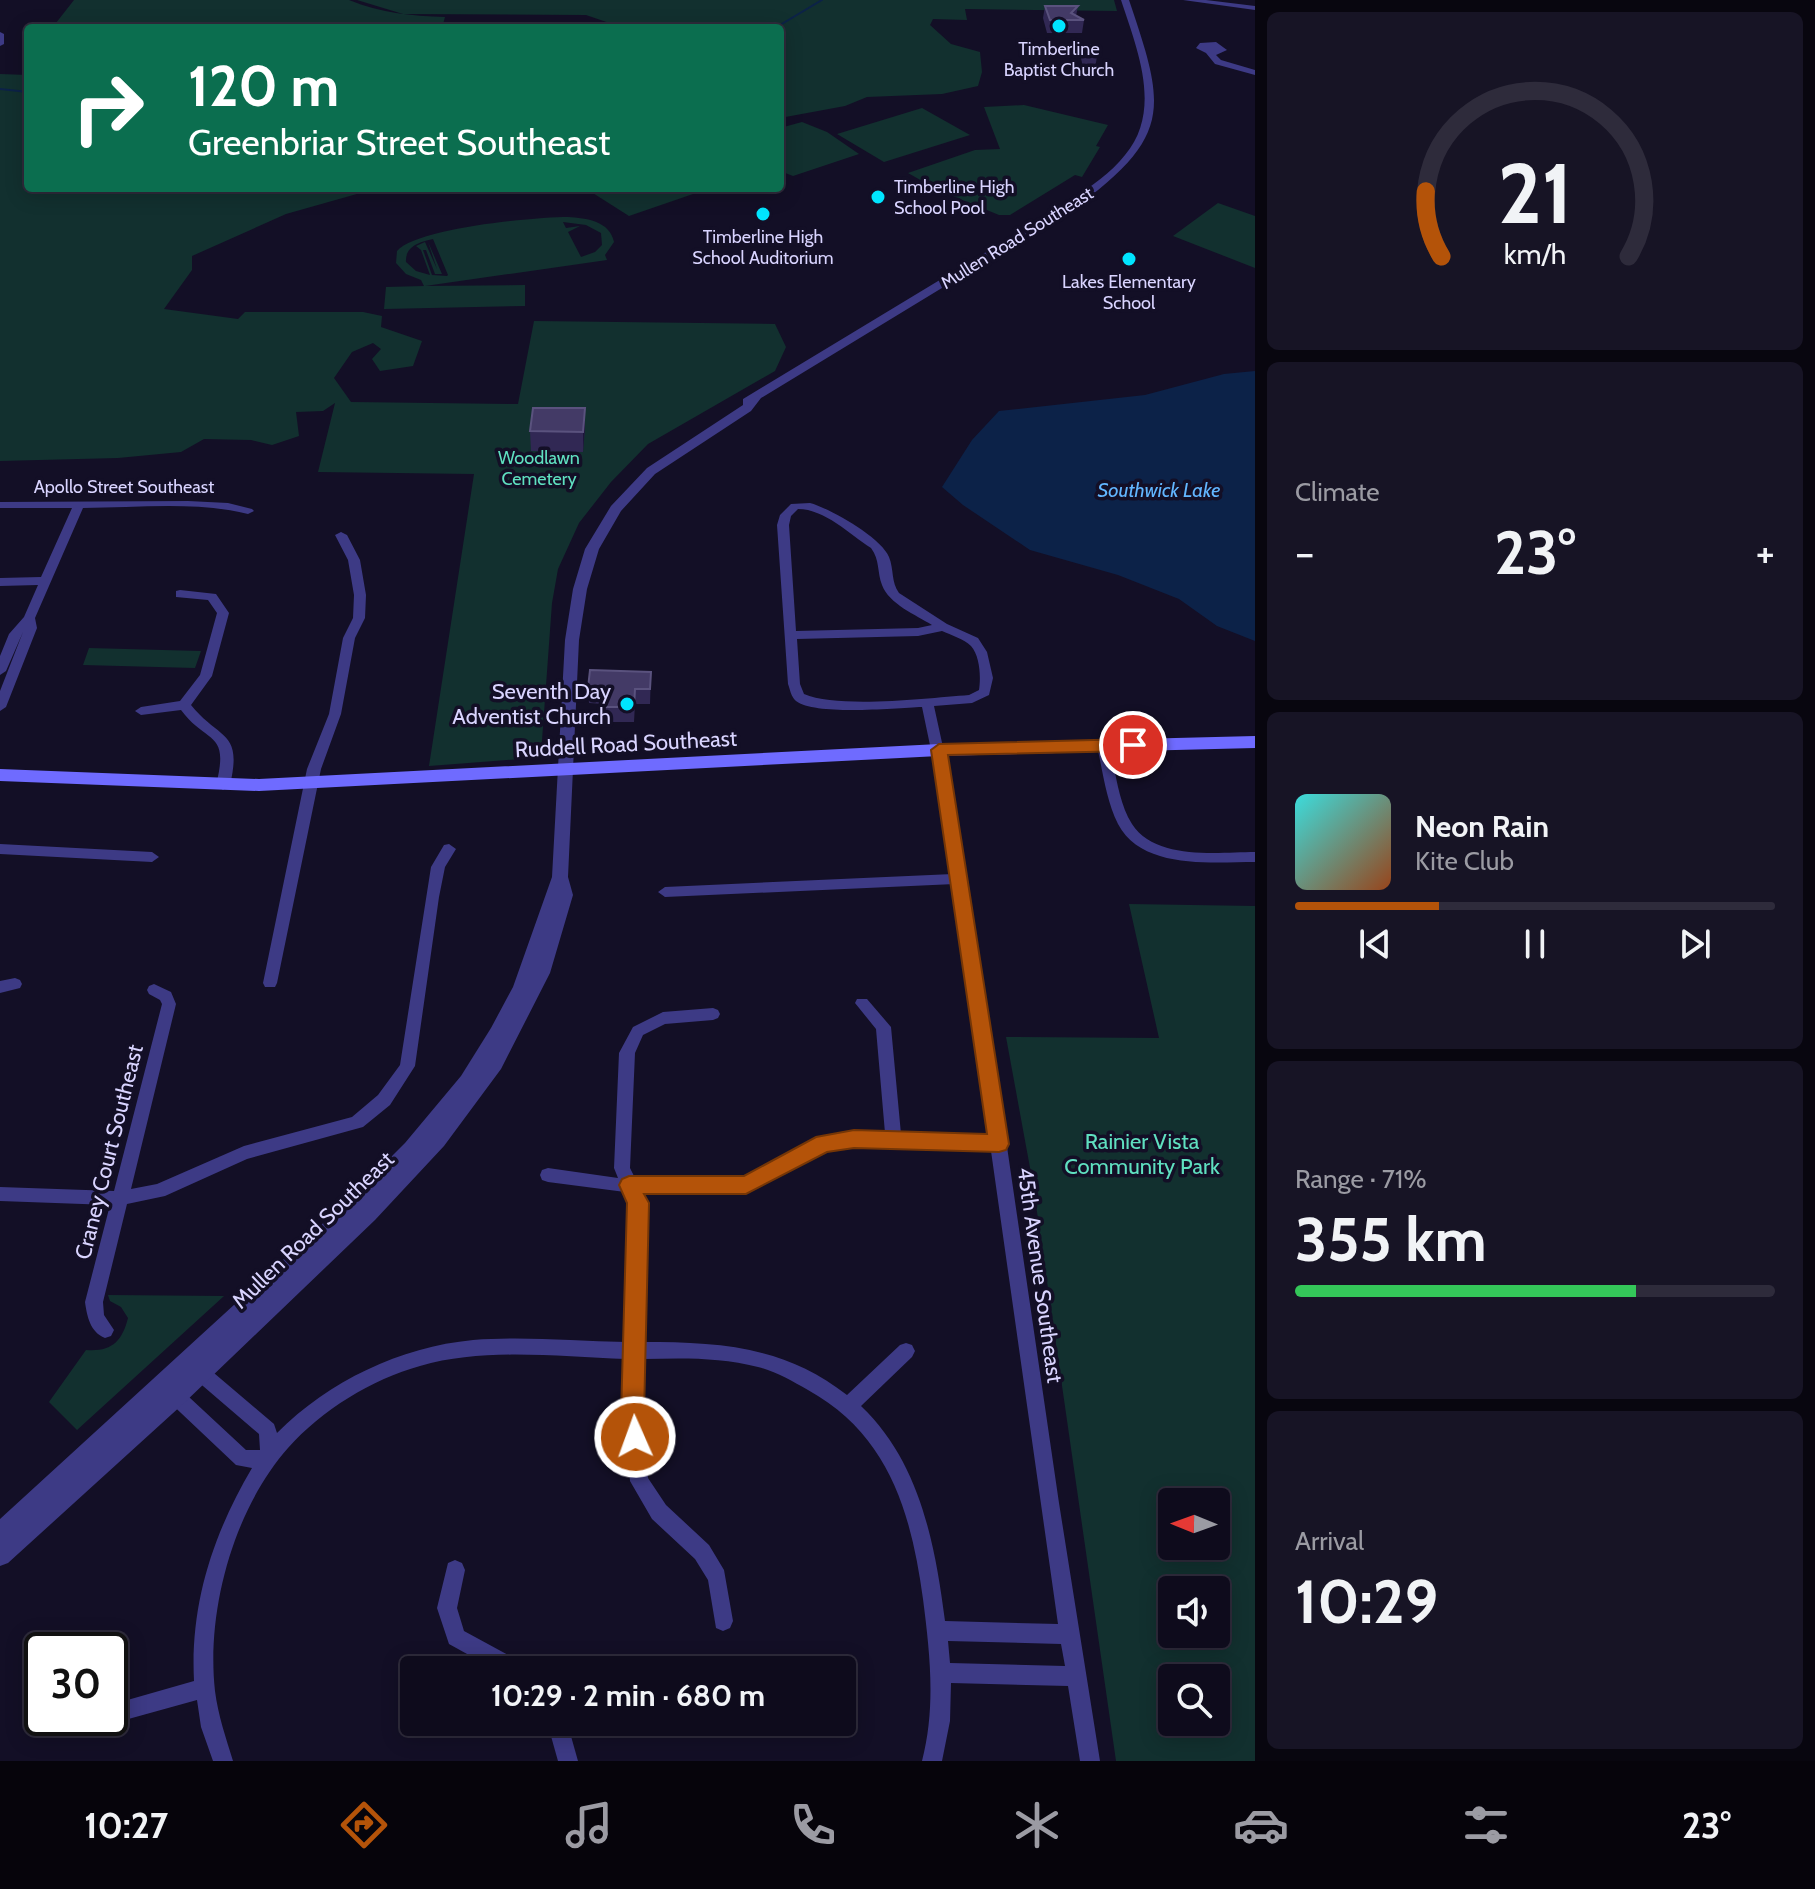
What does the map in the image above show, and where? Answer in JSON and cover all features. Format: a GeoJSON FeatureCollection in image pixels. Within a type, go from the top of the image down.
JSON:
{"type":"FeatureCollection","features":[{"type":"Feature","properties":{"kind":"main road","name":"Ruddell Road Southeast"},"geometry":{"type":"LineString","coordinates":[[0,775],[223,785],[939,750],[1255,742]]}},
{"type":"Feature","properties":{"kind":"street","name":"Mullen Road Southeast"},"geometry":{"type":"LineString","coordinates":[[0,1555],[194,1367],[405,1178],[469,1103],[502,1052],[542,973],[565,895],[560,877],[572,640],[580,589],[592,549],[616,509],[637,484],[669,457],[747,408],[756,399],[1076,202],[1109,180],[1131,158],[1149,123],[1152,102],[1143,55],[1125,0]]}},
{"type":"Feature","properties":{"kind":"street"},"geometry":{"type":"LineString","coordinates":[[1187,0],[1255,8]]}},
{"type":"Feature","properties":{"kind":"street"},"geometry":{"type":"LineString","coordinates":[[0,34],[0,44]]}},
{"type":"Feature","properties":{"kind":"street"},"geometry":{"type":"LineString","coordinates":[[1210,53],[1218,62],[1255,73]]}},
{"type":"Feature","properties":{"kind":"street","name":"Apollo Street Southeast"},"geometry":{"type":"LineString","coordinates":[[0,505],[188,504],[228,506],[248,511]]}},
{"type":"Feature","properties":{"kind":"street"},"geometry":{"type":"LineString","coordinates":[[0,671],[15,634],[29,618],[79,505]]}},
{"type":"Feature","properties":{"kind":"street"},"geometry":{"type":"LineString","coordinates":[[805,505],[824,511],[875,546],[883,556],[891,591],[943,627],[979,646],[987,686],[980,696],[972,699],[822,705],[804,701],[795,692],[791,635],[783,525],[795,506],[805,505]]}},
{"type":"Feature","properties":{"kind":"street"},"geometry":{"type":"LineString","coordinates":[[270,983],[312,782],[324,736],[335,714],[349,638],[359,618],[360,595],[354,560],[341,535]]}},
{"type":"Feature","properties":{"kind":"street"},"geometry":{"type":"LineString","coordinates":[[0,582],[46,581]]}},
{"type":"Feature","properties":{"kind":"street"},"geometry":{"type":"LineString","coordinates":[[141,711],[184,705],[206,676],[223,613],[212,597],[180,594]]}},
{"type":"Feature","properties":{"kind":"street"},"geometry":{"type":"LineString","coordinates":[[0,707],[31,628],[29,618]]}},
{"type":"Feature","properties":{"kind":"street"},"geometry":{"type":"LineString","coordinates":[[791,635],[896,633],[943,627]]}},
{"type":"Feature","properties":{"kind":"street","name":"45th Avenue Southeast"},"geometry":{"type":"LineString","coordinates":[[927,702],[939,750],[960,879],[1090,1761]]}},
{"type":"Feature","properties":{"kind":"street"},"geometry":{"type":"LineString","coordinates":[[184,705],[189,715],[220,739],[229,754],[223,785]]}},
{"type":"Feature","properties":{"kind":"street"},"geometry":{"type":"LineString","coordinates":[[1103,746],[1129,829],[1145,842],[1178,854],[1255,857]]}},
{"type":"Feature","properties":{"kind":"street"},"geometry":{"type":"LineString","coordinates":[[0,849],[152,857]]}},
{"type":"Feature","properties":{"kind":"street"},"geometry":{"type":"LineString","coordinates":[[0,1194],[118,1198],[159,1191],[244,1153],[357,1122],[384,1100],[407,1066],[432,897],[438,867],[449,849]]}},
{"type":"Feature","properties":{"kind":"street"},"geometry":{"type":"LineString","coordinates":[[665,892],[960,879]]}},
{"type":"Feature","properties":{"kind":"street","name":"Craney Court Southeast"},"geometry":{"type":"LineString","coordinates":[[105,1330],[96,1317],[94,1302],[169,1004],[166,996],[154,990]]}},
{"type":"Feature","properties":{"kind":"street"},"geometry":{"type":"LineString","coordinates":[[862,1003],[883,1027],[894,1140]]}},
{"type":"Feature","properties":{"kind":"street"},"geometry":{"type":"LineString","coordinates":[[713,1014],[663,1018],[638,1031],[627,1053],[622,1168],[638,1203],[633,1415],[639,1481],[659,1512],[702,1552],[717,1577],[723,1621]]}},
{"type":"Feature","properties":{"kind":"street"},"geometry":{"type":"LineString","coordinates":[[548,1175],[574,1181],[629,1185],[746,1185],[824,1144],[854,1139],[999,1144]]}},
{"type":"Feature","properties":{"kind":"street"},"geometry":{"type":"LineString","coordinates":[[223,1761],[207,1713],[203,1639],[220,1554],[240,1506],[269,1459],[303,1421],[346,1389],[399,1365],[446,1351],[485,1348],[707,1352],[762,1359],[814,1382],[849,1405],[898,1465],[916,1510],[929,1567],[937,1631],[937,1745],[932,1761]]}},
{"type":"Feature","properties":{"kind":"street"},"geometry":{"type":"LineString","coordinates":[[849,1405],[906,1351]]}},
{"type":"Feature","properties":{"kind":"street"},"geometry":{"type":"LineString","coordinates":[[194,1367],[268,1430],[269,1459]]}},
{"type":"Feature","properties":{"kind":"street","name":"Mullen Road Southeast"},"geometry":{"type":"LineString","coordinates":[[0,1534],[170,1391]]}},
{"type":"Feature","properties":{"kind":"street"},"geometry":{"type":"LineString","coordinates":[[170,1391],[242,1459],[269,1459]]}},
{"type":"Feature","properties":{"kind":"street"},"geometry":{"type":"LineString","coordinates":[[455,1570],[447,1608],[456,1637],[491,1656]]}},
{"type":"Feature","properties":{"kind":"street"},"geometry":{"type":"LineString","coordinates":[[937,1631],[1069,1634]]}},
{"type":"Feature","properties":{"kind":"street"},"geometry":{"type":"LineString","coordinates":[[939,1673],[1076,1676]]}},
{"type":"Feature","properties":{"kind":"street"},"geometry":{"type":"LineString","coordinates":[[128,1709],[204,1688]]}},
{"type":"Feature","properties":{"kind":"street"},"geometry":{"type":"LineString","coordinates":[[561,1736],[568,1761]]}},
{"type":"Feature","properties":{"kind":"green space"},"geometry":{"type":"Polygon","coordinates":[[[74,0],[349,0],[396,13],[445,17],[443,24],[55,24],[74,0]]]}},
{"type":"Feature","properties":{"kind":"green space"},"geometry":{"type":"Polygon","coordinates":[[[357,0],[1114,0],[1117,11],[965,9],[967,20],[933,19],[930,25],[951,44],[980,52],[982,72],[978,86],[942,94],[867,97],[845,106],[784,117],[784,24],[612,24],[586,15],[403,14],[357,0]]]}},
{"type":"Feature","properties":{"kind":"green space","name":"Woodlawn Cemetery"},"geometry":{"type":"Polygon","coordinates":[[[0,74],[24,75],[24,192],[364,192],[286,214],[192,256],[192,270],[164,309],[238,319],[245,312],[363,312],[382,316],[381,327],[422,341],[413,366],[380,371],[372,359],[381,349],[373,343],[352,352],[334,378],[351,402],[518,404],[534,321],[775,324],[786,347],[775,371],[648,444],[611,482],[579,523],[558,569],[552,603],[541,754],[534,758],[429,766],[474,474],[318,472],[335,403],[323,411],[296,412],[299,436],[272,445],[251,440],[204,439],[181,452],[118,458],[0,461],[0,74]]]}},
{"type":"Feature","properties":{"kind":"green space"},"geometry":{"type":"Polygon","coordinates":[[[1024,105],[1108,125],[1096,146],[1100,147],[1082,177],[1075,175],[1010,215],[999,215],[938,190],[908,173],[975,150],[1000,149],[984,107],[1024,105]]]}},
{"type":"Feature","properties":{"kind":"green space"},"geometry":{"type":"Polygon","coordinates":[[[922,108],[970,135],[884,162],[837,134],[922,108]]]}},
{"type":"Feature","properties":{"kind":"green space"},"geometry":{"type":"Polygon","coordinates":[[[802,122],[827,132],[859,154],[793,176],[784,173],[784,127],[802,122]]]}},
{"type":"Feature","properties":{"kind":"green space"},"geometry":{"type":"Polygon","coordinates":[[[591,192],[693,194],[629,216],[591,192]]]}},
{"type":"Feature","properties":{"kind":"green space"},"geometry":{"type":"Polygon","coordinates":[[[1218,203],[1255,216],[1255,268],[1173,236],[1218,203]]]}},
{"type":"Feature","properties":{"kind":"green space"},"geometry":{"type":"Polygon","coordinates":[[[582,218],[608,229],[614,242],[605,255],[607,260],[425,286],[525,285],[525,306],[384,309],[386,287],[424,286],[421,280],[406,274],[396,263],[397,251],[409,243],[478,225],[582,218]],[[563,222],[566,228],[580,226],[568,232],[581,257],[595,252],[602,245],[601,233],[586,225],[563,222]],[[433,239],[418,243],[411,248],[406,262],[416,271],[430,275],[421,250],[416,246],[425,242],[437,269],[428,242],[442,274],[435,274],[426,250],[423,250],[432,275],[447,276],[448,275],[433,239]]]}},
{"type":"Feature","properties":{"kind":"green space"},"geometry":{"type":"Polygon","coordinates":[[[89,648],[201,651],[195,668],[83,665],[89,648]]]}},
{"type":"Feature","properties":{"kind":"green space","name":"Rainier Vista Community Park"},"geometry":{"type":"Polygon","coordinates":[[[1129,904],[1255,906],[1255,1761],[1116,1761],[1033,1184],[1006,1037],[1159,1038],[1129,904]]]}},
{"type":"Feature","properties":{"kind":"green space"},"geometry":{"type":"Polygon","coordinates":[[[108,1295],[224,1296],[77,1430],[49,1402],[86,1350],[109,1347],[119,1339],[128,1318],[121,1307],[110,1301],[108,1295]]]}},
{"type":"Feature","properties":{"kind":"water","name":"Southwick Lake"},"geometry":{"type":"Polygon","coordinates":[[[1255,371],[1255,641],[1217,626],[1179,599],[1118,575],[1030,550],[963,505],[942,487],[972,440],[999,411],[1145,395],[1224,374],[1255,371]]]}},
{"type":"Feature","properties":{"kind":"building"},"geometry":{"type":"Polygon","coordinates":[[[1045,6],[1078,6],[1071,13],[1084,20],[1050,20],[1045,6]]]}},
{"type":"Feature","properties":{"kind":"building"},"geometry":{"type":"Polygon","coordinates":[[[1083,45],[1095,45],[1097,56],[1086,55],[1083,45]]]}},
{"type":"Feature","properties":{"kind":"building"},"geometry":{"type":"Polygon","coordinates":[[[533,408],[585,408],[583,432],[530,431],[533,408]]]}},
{"type":"Feature","properties":{"kind":"building"},"geometry":{"type":"Polygon","coordinates":[[[590,670],[651,672],[650,689],[635,689],[634,707],[602,707],[603,689],[588,688],[590,670]]]}},
{"type":"Feature","properties":{"kind":"waterway"},"geometry":{"type":"LineString","coordinates":[[782,24],[822,0]]}},
{"type":"Feature","properties":{"kind":"waterway"},"geometry":{"type":"LineString","coordinates":[[0,89],[24,92]]}},
{"type":"Feature","properties":{"kind":"place","name":"Timberline Baptist Church"},"geometry":{"type":"Point","coordinates":[1059,26]}},
{"type":"Feature","properties":{"kind":"place","name":"Timberline High School Pool"},"geometry":{"type":"Point","coordinates":[878,197]}},
{"type":"Feature","properties":{"kind":"place","name":"Timberline High School Auditorium"},"geometry":{"type":"Point","coordinates":[763,214]}},
{"type":"Feature","properties":{"kind":"place","name":"Lakes Elementary School"},"geometry":{"type":"Point","coordinates":[1129,259]}},
{"type":"Feature","properties":{"kind":"place","name":"Seventh Day Adventist Church"},"geometry":{"type":"Point","coordinates":[627,704]}},
{"type":"Feature","properties":{"kind":"route"},"geometry":{"type":"LineString","coordinates":[[635,1437],[638,1203],[629,1185],[746,1185],[770,1175],[797,1155],[824,1144],[854,1139],[999,1144],[939,750],[1133,745]]}}]}
